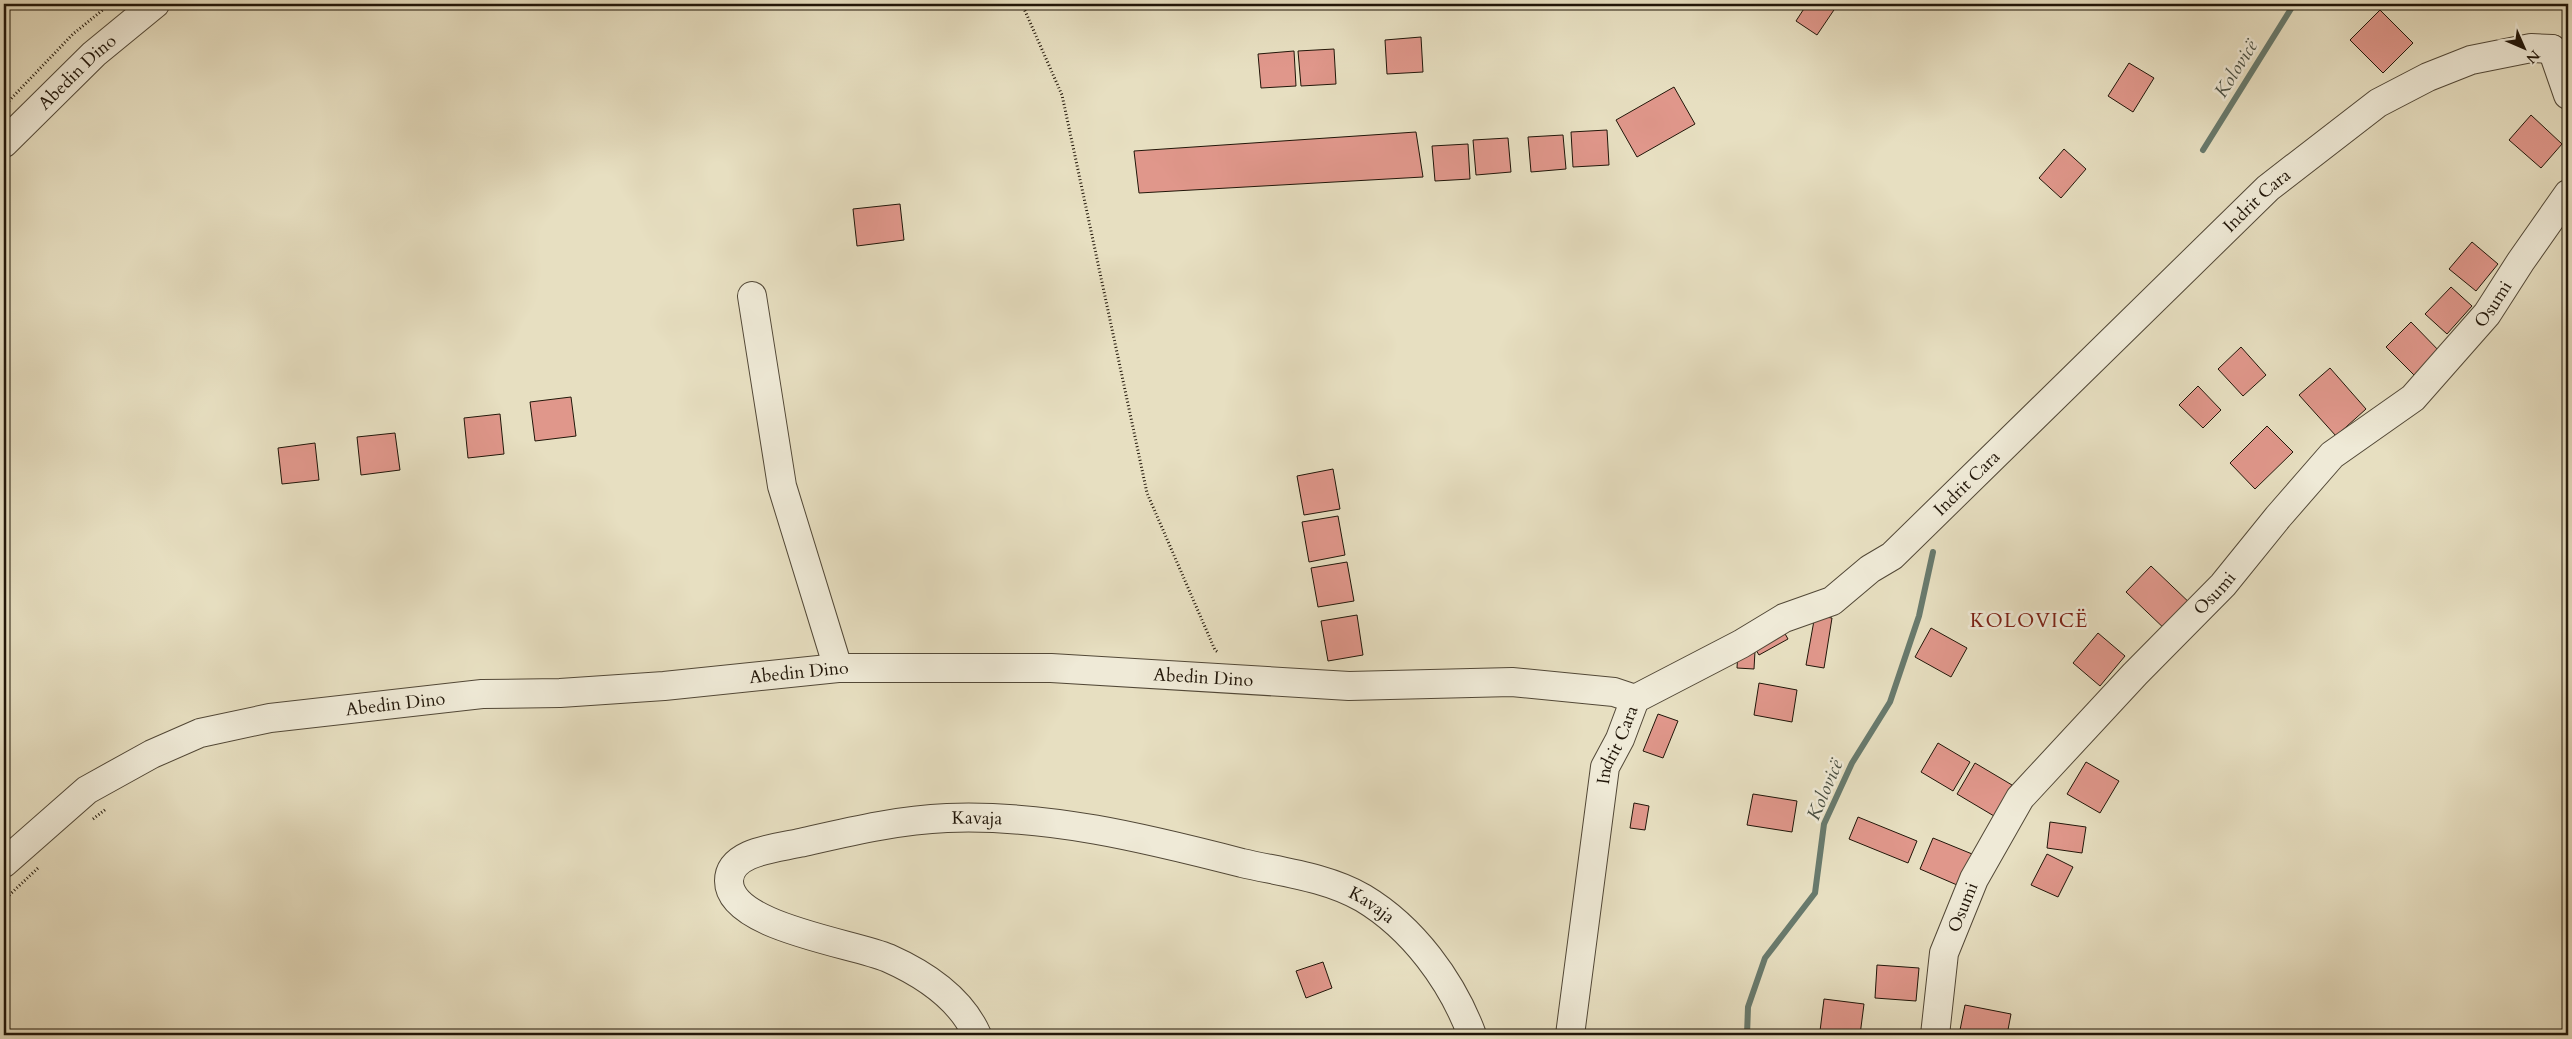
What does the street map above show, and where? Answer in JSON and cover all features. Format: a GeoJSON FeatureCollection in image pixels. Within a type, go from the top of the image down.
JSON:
{"type":"FeatureCollection","features":[{"type":"Feature","properties":{"kind":"street","name":"Abedin Dino"},"geometry":{"type":"LineString","coordinates":[[4,143],[94,54],[155,4]]}},
{"type":"Feature","properties":{"kind":"street"},"geometry":{"type":"LineString","coordinates":[[2560,42],[2568,96]]}},
{"type":"Feature","properties":{"kind":"street","name":"Indrit Cara"},"geometry":{"type":"LineString","coordinates":[[1570,1035],[1605,767],[1620,739],[1636,699],[1741,644],[1784,618],[1832,601],[1870,569],[1892,556],[2268,188],[2378,103],[2428,77],[2471,60],[2560,42]]}},
{"type":"Feature","properties":{"kind":"street","name":"Osumi"},"geometry":{"type":"LineString","coordinates":[[1935,1035],[1944,954],[1974,879],[2020,798],[2135,674],[2223,586],[2278,517],[2332,454],[2412,398],[2487,314],[2520,261],[2568,194]]}},
{"type":"Feature","properties":{"kind":"street"},"geometry":{"type":"LineString","coordinates":[[752,296],[782,486],[838,668]]}},
{"type":"Feature","properties":{"kind":"street","name":"Abedin Dino"},"geometry":{"type":"LineString","coordinates":[[4,863],[87,790],[152,754],[200,733],[270,718],[482,694],[560,693],[664,686],[838,668],[1051,668],[1348,686],[1512,682],[1614,692],[1636,699]]}},
{"type":"Feature","properties":{"kind":"street","name":"Kavaja"},"geometry":{"type":"LineString","coordinates":[[978,1035],[965,1013],[949,997],[910,969],[868,950],[773,924],[756,917],[734,896],[729,882],[732,870],[742,859],[763,851],[894,823],[947,818],[1068,825],[1141,838],[1330,884],[1361,897],[1398,924],[1428,957],[1465,1015],[1472,1035]]}},
{"type":"Feature","properties":{"kind":"path"},"geometry":{"type":"LineString","coordinates":[[4,106],[73,34],[110,4]]}},
{"type":"Feature","properties":{"kind":"path"},"geometry":{"type":"LineString","coordinates":[[1022,4],[1062,95],[1147,493],[1215,650],[1223,655]]}},
{"type":"Feature","properties":{"kind":"path"},"geometry":{"type":"LineString","coordinates":[[92,820],[114,804]]}},
{"type":"Feature","properties":{"kind":"path"},"geometry":{"type":"LineString","coordinates":[[4,900],[45,862]]}},
{"type":"Feature","properties":{"kind":"building"},"geometry":{"type":"Polygon","coordinates":[[[1807,4],[1838,4],[1817,35],[1796,21],[1807,4]]]}},
{"type":"Feature","properties":{"kind":"building"},"geometry":{"type":"Polygon","coordinates":[[[2380,10],[2413,43],[2383,73],[2350,40],[2380,10]]]}},
{"type":"Feature","properties":{"kind":"building"},"geometry":{"type":"Polygon","coordinates":[[[1421,37],[1423,72],[1387,74],[1385,40],[1421,37]]]}},
{"type":"Feature","properties":{"kind":"building"},"geometry":{"type":"Polygon","coordinates":[[[1334,49],[1336,84],[1301,86],[1298,51],[1334,49]]]}},
{"type":"Feature","properties":{"kind":"building"},"geometry":{"type":"Polygon","coordinates":[[[1294,51],[1296,86],[1261,88],[1258,54],[1294,51]]]}},
{"type":"Feature","properties":{"kind":"building"},"geometry":{"type":"Polygon","coordinates":[[[2129,63],[2154,78],[2133,112],[2108,96],[2129,63]]]}},
{"type":"Feature","properties":{"kind":"building"},"geometry":{"type":"Polygon","coordinates":[[[1674,87],[1695,124],[1637,157],[1616,120],[1674,87]]]}},
{"type":"Feature","properties":{"kind":"building"},"geometry":{"type":"Polygon","coordinates":[[[2531,115],[2562,144],[2541,168],[2509,140],[2531,115]]]}},
{"type":"Feature","properties":{"kind":"building"},"geometry":{"type":"Polygon","coordinates":[[[1607,130],[1609,165],[1573,167],[1571,132],[1607,130]]]}},
{"type":"Feature","properties":{"kind":"building"},"geometry":{"type":"Polygon","coordinates":[[[1416,132],[1423,177],[1139,193],[1134,151],[1416,132]]]}},
{"type":"Feature","properties":{"kind":"building"},"geometry":{"type":"Polygon","coordinates":[[[1563,135],[1566,169],[1531,172],[1528,137],[1563,135]]]}},
{"type":"Feature","properties":{"kind":"building"},"geometry":{"type":"Polygon","coordinates":[[[1508,138],[1511,172],[1476,175],[1473,140],[1508,138]]]}},
{"type":"Feature","properties":{"kind":"building"},"geometry":{"type":"Polygon","coordinates":[[[1468,144],[1470,179],[1435,181],[1432,146],[1468,144]]]}},
{"type":"Feature","properties":{"kind":"building"},"geometry":{"type":"Polygon","coordinates":[[[2064,149],[2086,169],[2061,198],[2039,178],[2064,149]]]}},
{"type":"Feature","properties":{"kind":"building"},"geometry":{"type":"Polygon","coordinates":[[[900,204],[904,240],[857,246],[853,209],[900,204]]]}},
{"type":"Feature","properties":{"kind":"building"},"geometry":{"type":"Polygon","coordinates":[[[2472,242],[2498,264],[2476,291],[2449,269],[2472,242]]]}},
{"type":"Feature","properties":{"kind":"building"},"geometry":{"type":"Polygon","coordinates":[[[2451,287],[2472,306],[2447,334],[2425,314],[2451,287]]]}},
{"type":"Feature","properties":{"kind":"building"},"geometry":{"type":"Polygon","coordinates":[[[2411,322],[2443,355],[2418,379],[2386,347],[2411,322]]]}},
{"type":"Feature","properties":{"kind":"building"},"geometry":{"type":"Polygon","coordinates":[[[2241,347],[2266,375],[2243,396],[2218,369],[2241,347]]]}},
{"type":"Feature","properties":{"kind":"building"},"geometry":{"type":"Polygon","coordinates":[[[2330,368],[2366,409],[2336,436],[2299,395],[2330,368]]]}},
{"type":"Feature","properties":{"kind":"building"},"geometry":{"type":"Polygon","coordinates":[[[2198,386],[2221,410],[2203,428],[2179,405],[2198,386]]]}},
{"type":"Feature","properties":{"kind":"building"},"geometry":{"type":"Polygon","coordinates":[[[571,397],[576,436],[535,441],[530,402],[571,397]]]}},
{"type":"Feature","properties":{"kind":"building"},"geometry":{"type":"Polygon","coordinates":[[[500,414],[504,454],[468,458],[464,418],[500,414]]]}},
{"type":"Feature","properties":{"kind":"building"},"geometry":{"type":"Polygon","coordinates":[[[2267,426],[2293,452],[2255,489],[2230,463],[2267,426]]]}},
{"type":"Feature","properties":{"kind":"building"},"geometry":{"type":"Polygon","coordinates":[[[395,433],[400,470],[361,475],[357,437],[395,433]]]}},
{"type":"Feature","properties":{"kind":"building"},"geometry":{"type":"Polygon","coordinates":[[[315,443],[319,480],[282,484],[278,448],[315,443]]]}},
{"type":"Feature","properties":{"kind":"building"},"geometry":{"type":"Polygon","coordinates":[[[1333,469],[1340,509],[1304,515],[1297,476],[1333,469]]]}},
{"type":"Feature","properties":{"kind":"building"},"geometry":{"type":"Polygon","coordinates":[[[1338,516],[1345,555],[1309,562],[1302,522],[1338,516]]]}},
{"type":"Feature","properties":{"kind":"building"},"geometry":{"type":"Polygon","coordinates":[[[1347,562],[1354,601],[1318,607],[1311,568],[1347,562]]]}},
{"type":"Feature","properties":{"kind":"building"},"geometry":{"type":"Polygon","coordinates":[[[2151,566],[2194,607],[2169,633],[2126,592],[2151,566]]]}},
{"type":"Feature","properties":{"kind":"building"},"geometry":{"type":"Polygon","coordinates":[[[1357,615],[1363,655],[1328,661],[1321,621],[1357,615]]]}},
{"type":"Feature","properties":{"kind":"building"},"geometry":{"type":"Polygon","coordinates":[[[1815,615],[1832,618],[1824,668],[1806,665],[1815,615]]]}},
{"type":"Feature","properties":{"kind":"building"},"geometry":{"type":"Polygon","coordinates":[[[1780,625],[1788,639],[1759,655],[1751,642],[1780,625]]]}},
{"type":"Feature","properties":{"kind":"building"},"geometry":{"type":"Polygon","coordinates":[[[1931,628],[1967,648],[1951,677],[1915,657],[1931,628]]]}},
{"type":"Feature","properties":{"kind":"building"},"geometry":{"type":"Polygon","coordinates":[[[2098,633],[2125,656],[2100,686],[2073,663],[2098,633]]]}},
{"type":"Feature","properties":{"kind":"building"},"geometry":{"type":"Polygon","coordinates":[[[1738,650],[1755,651],[1754,669],[1737,668],[1738,650]]]}},
{"type":"Feature","properties":{"kind":"building"},"geometry":{"type":"Polygon","coordinates":[[[1759,683],[1797,690],[1792,722],[1754,715],[1759,683]]]}},
{"type":"Feature","properties":{"kind":"building"},"geometry":{"type":"Polygon","coordinates":[[[1658,714],[1678,721],[1663,758],[1643,751],[1658,714]]]}},
{"type":"Feature","properties":{"kind":"building"},"geometry":{"type":"Polygon","coordinates":[[[1938,743],[1970,762],[1953,791],[1921,772],[1938,743]]]}},
{"type":"Feature","properties":{"kind":"building"},"geometry":{"type":"Polygon","coordinates":[[[2086,762],[2119,781],[2100,813],[2067,794],[2086,762]]]}},
{"type":"Feature","properties":{"kind":"building"},"geometry":{"type":"Polygon","coordinates":[[[1975,763],[2012,785],[1994,816],[1957,794],[1975,763]]]}},
{"type":"Feature","properties":{"kind":"building"},"geometry":{"type":"Polygon","coordinates":[[[1753,794],[1797,801],[1792,832],[1747,825],[1753,794]]]}},
{"type":"Feature","properties":{"kind":"building"},"geometry":{"type":"Polygon","coordinates":[[[1634,803],[1649,806],[1645,830],[1630,828],[1634,803]]]}},
{"type":"Feature","properties":{"kind":"building"},"geometry":{"type":"Polygon","coordinates":[[[1858,817],[1917,841],[1908,863],[1849,839],[1858,817]]]}},
{"type":"Feature","properties":{"kind":"building"},"geometry":{"type":"Polygon","coordinates":[[[2050,822],[2086,827],[2082,853],[2047,848],[2050,822]]]}},
{"type":"Feature","properties":{"kind":"building"},"geometry":{"type":"Polygon","coordinates":[[[1933,838],[1977,856],[1964,888],[1920,869],[1933,838]]]}},
{"type":"Feature","properties":{"kind":"building"},"geometry":{"type":"Polygon","coordinates":[[[2047,854],[2073,867],[2058,897],[2031,885],[2047,854]]]}},
{"type":"Feature","properties":{"kind":"building"},"geometry":{"type":"Polygon","coordinates":[[[1323,962],[1332,988],[1306,998],[1296,971],[1323,962]]]}},
{"type":"Feature","properties":{"kind":"building"},"geometry":{"type":"Polygon","coordinates":[[[1877,965],[1919,968],[1916,1001],[1875,998],[1877,965]]]}},
{"type":"Feature","properties":{"kind":"building"},"geometry":{"type":"Polygon","coordinates":[[[1824,999],[1864,1004],[1860,1035],[1820,1031],[1824,999]]]}},
{"type":"Feature","properties":{"kind":"building"},"geometry":{"type":"Polygon","coordinates":[[[1965,1005],[2011,1014],[2007,1035],[1987,1035],[1960,1030],[1965,1005]]]}},
{"type":"Feature","properties":{"kind":"waterway","name":"Kolovicë"},"geometry":{"type":"LineString","coordinates":[[2203,150],[2294,4]]}},
{"type":"Feature","properties":{"kind":"waterway","name":"Kolovicë"},"geometry":{"type":"LineString","coordinates":[[1747,1035],[1748,1007],[1765,958],[1815,893],[1824,824],[1852,763],[1890,702],[1919,616],[1933,552]]}},
{"type":"Feature","properties":{"kind":"district","name":"KOLOVICË"},"geometry":{"type":"Point","coordinates":[2029,620]}}]}
